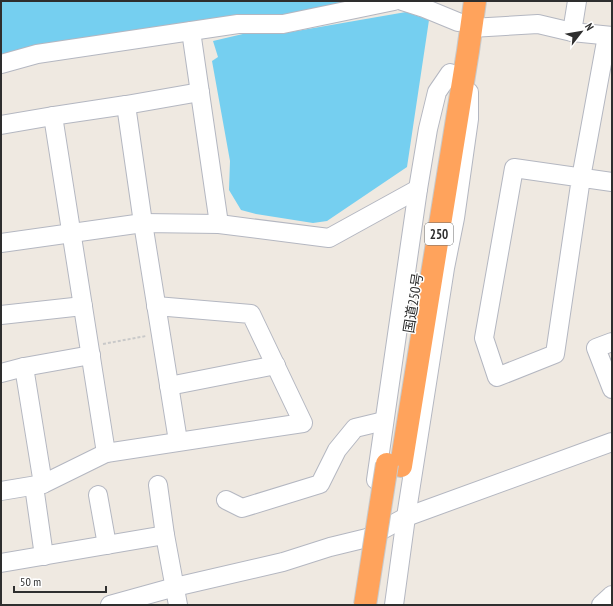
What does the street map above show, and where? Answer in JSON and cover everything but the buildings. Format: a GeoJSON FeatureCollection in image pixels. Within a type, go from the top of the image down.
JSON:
{"type":"FeatureCollection","features":[{"type":"Feature","properties":{"kind":"highway","name":"国道250号"},"geometry":{"type":"LineString","coordinates":[[380,605],[394,465],[450,73],[463,17],[475,1]]}},
{"type":"Feature","properties":{"kind":"highway","name":"国道250号"},"geometry":{"type":"LineString","coordinates":[[365,605],[394,465],[468,51],[463,17]]}},
{"type":"Feature","properties":{"kind":"street"},"geometry":{"type":"LineString","coordinates":[[1,64],[37,54],[238,24],[283,24],[394,1]]}},
{"type":"Feature","properties":{"kind":"street"},"geometry":{"type":"LineString","coordinates":[[402,1],[463,17],[538,24],[572,32],[609,36],[581,178],[555,354],[497,377],[484,338],[514,168],[581,178],[612,182]]}},
{"type":"Feature","properties":{"kind":"street"},"geometry":{"type":"LineString","coordinates":[[572,32],[577,1]]}},
{"type":"Feature","properties":{"kind":"street"},"geometry":{"type":"LineString","coordinates":[[191,31],[219,224]]}},
{"type":"Feature","properties":{"kind":"street"},"geometry":{"type":"LineString","coordinates":[[394,605],[406,517],[444,276],[455,218],[469,119],[468,51]]}},
{"type":"Feature","properties":{"kind":"street"},"geometry":{"type":"LineString","coordinates":[[354,605],[367,538],[428,129],[437,92],[450,73]]}},
{"type":"Feature","properties":{"kind":"street"},"geometry":{"type":"LineString","coordinates":[[1,125],[200,92]]}},
{"type":"Feature","properties":{"kind":"street"},"geometry":{"type":"LineString","coordinates":[[126,105],[178,441]]}},
{"type":"Feature","properties":{"kind":"street"},"geometry":{"type":"LineString","coordinates":[[53,116],[106,453]]}},
{"type":"Feature","properties":{"kind":"street"},"geometry":{"type":"LineString","coordinates":[[1,243],[144,223],[219,224],[329,238],[418,188]]}},
{"type":"Feature","properties":{"kind":"street"},"geometry":{"type":"LineString","coordinates":[[1,315],[83,306]]}},
{"type":"Feature","properties":{"kind":"street"},"geometry":{"type":"LineString","coordinates":[[1,491],[39,485],[106,453],[304,423],[251,314],[156,306]]}},
{"type":"Feature","properties":{"kind":"street"},"geometry":{"type":"LineString","coordinates":[[612,342],[596,348],[612,389]]}},
{"type":"Feature","properties":{"kind":"street"},"geometry":{"type":"LineString","coordinates":[[1,373],[90,351]]}},
{"type":"Feature","properties":{"kind":"street"},"geometry":{"type":"LineString","coordinates":[[169,386],[276,365]]}},
{"type":"Feature","properties":{"kind":"street"},"geometry":{"type":"LineString","coordinates":[[24,367],[39,485],[44,556]]}},
{"type":"Feature","properties":{"kind":"street"},"geometry":{"type":"LineString","coordinates":[[226,500],[242,508],[320,484],[337,450],[355,428],[384,421]]}},
{"type":"Feature","properties":{"kind":"street"},"geometry":{"type":"LineString","coordinates":[[110,605],[175,587],[283,562],[330,547],[367,538],[406,517],[612,442]]}},
{"type":"Feature","properties":{"kind":"street"},"geometry":{"type":"LineString","coordinates":[[158,485],[165,535],[178,605]]}},
{"type":"Feature","properties":{"kind":"street"},"geometry":{"type":"LineString","coordinates":[[98,495],[107,545]]}},
{"type":"Feature","properties":{"kind":"street"},"geometry":{"type":"LineString","coordinates":[[1,563],[165,535]]}},
{"type":"Feature","properties":{"kind":"street"},"geometry":{"type":"LineString","coordinates":[[601,605],[612,595]]}},
{"type":"Feature","properties":{"kind":"path"},"geometry":{"type":"LineString","coordinates":[[90,351],[161,333]]}},
{"type":"Feature","properties":{"kind":"water"},"geometry":{"type":"Polygon","coordinates":[[[1,1],[373,1],[282,16],[235,15],[28,47],[1,55],[1,1]]]}},
{"type":"Feature","properties":{"kind":"water"},"geometry":{"type":"Polygon","coordinates":[[[406,12],[429,20],[407,167],[327,221],[313,223],[256,214],[241,210],[229,190],[230,161],[212,61],[218,57],[213,41],[247,33],[285,33],[406,12]]]}}]}
